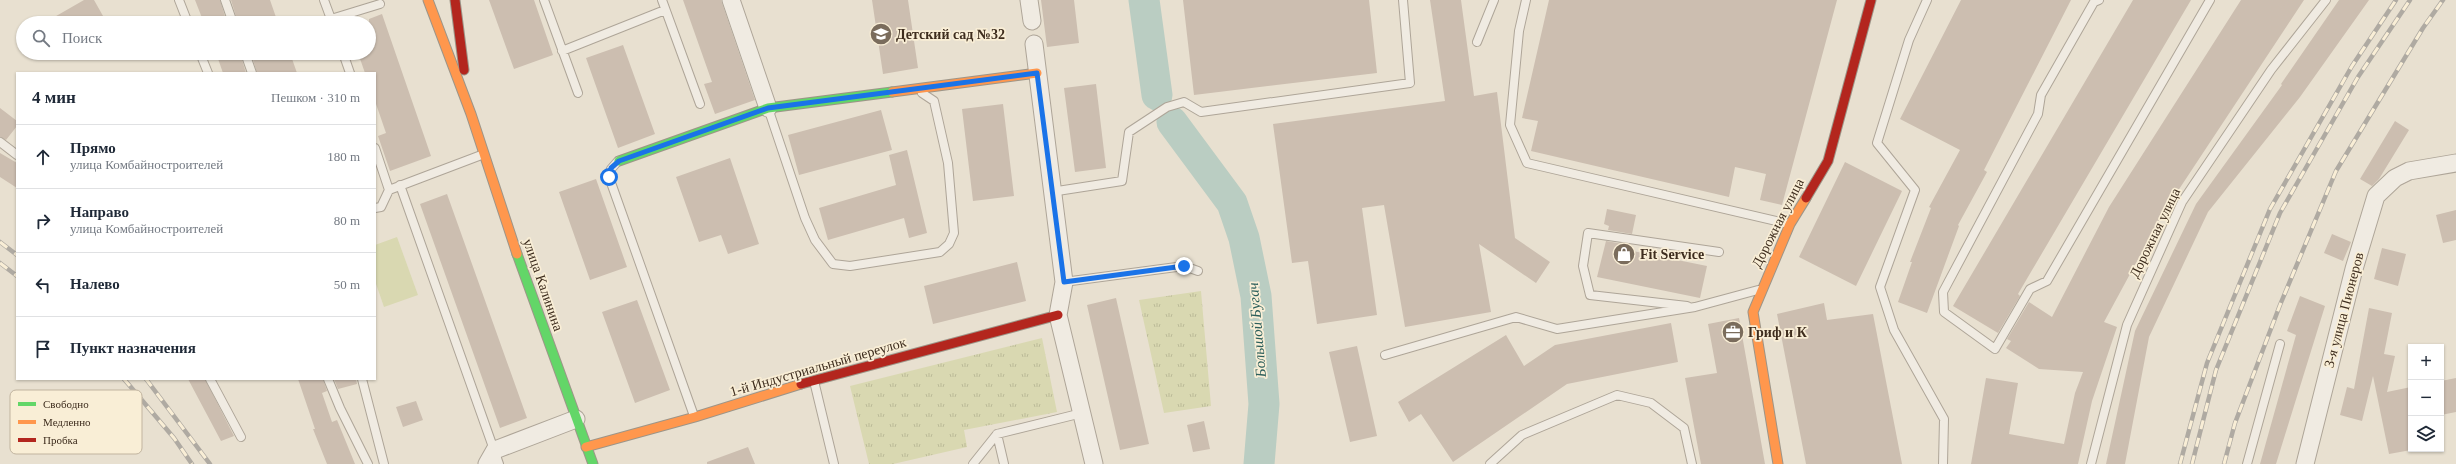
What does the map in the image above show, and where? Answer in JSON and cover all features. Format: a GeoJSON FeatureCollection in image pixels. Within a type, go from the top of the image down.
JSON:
{"type":"FeatureCollection","features":[{"type":"Feature","properties":{"kind":"street","name":"улица Калинина"},"geometry":{"type":"LineString","coordinates":[[428,0],[471,114],[534,304],[593,464]]}},
{"type":"Feature","properties":{"kind":"street","name":"улица Калинина"},"geometry":{"type":"LineString","coordinates":[[455,0],[471,114]]}},
{"type":"Feature","properties":{"kind":"street"},"geometry":{"type":"LineString","coordinates":[[731,0],[768,108]]}},
{"type":"Feature","properties":{"kind":"street"},"geometry":{"type":"LineString","coordinates":[[1029,0],[1032,21]]}},
{"type":"Feature","properties":{"kind":"street","name":"Дорожная улица"},"geometry":{"type":"LineString","coordinates":[[1778,464],[1753,312],[1761,289],[1790,224],[1828,161],[1871,0]]}},
{"type":"Feature","properties":{"kind":"street","name":"улица Калинина"},"geometry":{"type":"LineString","coordinates":[[428,29],[471,114]]}},
{"type":"Feature","properties":{"kind":"street"},"geometry":{"type":"LineString","coordinates":[[1034,44],[1051,192],[1064,282],[1058,315],[1094,464]]}},
{"type":"Feature","properties":{"kind":"street"},"geometry":{"type":"LineString","coordinates":[[619,161],[768,108],[1037,73]]}},
{"type":"Feature","properties":{"kind":"street","name":"3-я улица Пионеров"},"geometry":{"type":"LineString","coordinates":[[2305,464],[2354,269],[2376,196],[2395,178],[2409,171],[2456,163]]}},
{"type":"Feature","properties":{"kind":"street","name":"1-й Индустриальный переулок"},"geometry":{"type":"LineString","coordinates":[[586,447],[695,417],[814,380],[1058,315]]}},
{"type":"Feature","properties":{"kind":"street"},"geometry":{"type":"LineString","coordinates":[[494,459],[576,419]]}},
{"type":"Feature","properties":{"kind":"lane"},"geometry":{"type":"LineString","coordinates":[[179,0],[185,16]]}},
{"type":"Feature","properties":{"kind":"lane"},"geometry":{"type":"LineString","coordinates":[[225,0],[231,16]]}},
{"type":"Feature","properties":{"kind":"lane"},"geometry":{"type":"LineString","coordinates":[[324,0],[330,16]]}},
{"type":"Feature","properties":{"kind":"lane"},"geometry":{"type":"LineString","coordinates":[[544,0],[578,93]]}},
{"type":"Feature","properties":{"kind":"lane"},"geometry":{"type":"LineString","coordinates":[[662,0],[700,104]]}},
{"type":"Feature","properties":{"kind":"lane"},"geometry":{"type":"LineString","coordinates":[[1051,192],[1122,181],[1129,132],[1167,107],[1184,102],[1201,112],[1410,83],[1403,0]]}},
{"type":"Feature","properties":{"kind":"lane"},"geometry":{"type":"LineString","coordinates":[[1476,42],[1494,0]]}},
{"type":"Feature","properties":{"kind":"lane"},"geometry":{"type":"LineString","coordinates":[[1526,0],[1519,31],[1510,125],[1527,163],[1790,224]]}},
{"type":"Feature","properties":{"kind":"lane"},"geometry":{"type":"LineString","coordinates":[[1927,0],[1909,40],[1877,143],[1916,190],[1880,286],[1894,330],[1944,419],[1943,464]]}},
{"type":"Feature","properties":{"kind":"lane"},"geometry":{"type":"LineString","coordinates":[[2099,0],[2094,2],[2041,95],[2038,114],[1943,292],[1944,312],[1995,349],[2030,289],[2047,281],[2210,0]]}},
{"type":"Feature","properties":{"kind":"lane","name":"Дорожная улица"},"geometry":{"type":"LineString","coordinates":[[2091,464],[2127,326],[2182,202],[2271,70],[2326,0]]}},
{"type":"Feature","properties":{"kind":"lane"},"geometry":{"type":"LineString","coordinates":[[346,16],[380,4]]}},
{"type":"Feature","properties":{"kind":"lane"},"geometry":{"type":"LineString","coordinates":[[562,51],[665,10]]}},
{"type":"Feature","properties":{"kind":"lane"},"geometry":{"type":"LineString","coordinates":[[203,60],[208,72]]}},
{"type":"Feature","properties":{"kind":"lane"},"geometry":{"type":"LineString","coordinates":[[247,60],[252,72]]}},
{"type":"Feature","properties":{"kind":"lane"},"geometry":{"type":"LineString","coordinates":[[345,60],[350,72]]}},
{"type":"Feature","properties":{"kind":"lane"},"geometry":{"type":"LineString","coordinates":[[768,108],[805,218],[815,240],[833,264],[850,266],[940,252],[949,244],[954,233],[948,163],[934,100],[916,89]]}},
{"type":"Feature","properties":{"kind":"lane"},"geometry":{"type":"LineString","coordinates":[[0,142],[16,154]]}},
{"type":"Feature","properties":{"kind":"lane"},"geometry":{"type":"LineString","coordinates":[[376,151],[389,190],[381,207],[376,208]]}},
{"type":"Feature","properties":{"kind":"lane"},"geometry":{"type":"LineString","coordinates":[[389,190],[485,154]]}},
{"type":"Feature","properties":{"kind":"lane"},"geometry":{"type":"LineString","coordinates":[[619,161],[611,168],[609,177],[695,417]]}},
{"type":"Feature","properties":{"kind":"lane"},"geometry":{"type":"LineString","coordinates":[[400,186],[494,459]]}},
{"type":"Feature","properties":{"kind":"lane"},"geometry":{"type":"LineString","coordinates":[[1696,307],[1590,295],[1583,266],[1588,233],[1719,252]]}},
{"type":"Feature","properties":{"kind":"lane"},"geometry":{"type":"LineString","coordinates":[[1064,282],[1184,266],[1198,271]]}},
{"type":"Feature","properties":{"kind":"lane"},"geometry":{"type":"LineString","coordinates":[[1385,355],[1516,317],[1557,329],[1696,307],[1761,289]]}},
{"type":"Feature","properties":{"kind":"lane"},"geometry":{"type":"LineString","coordinates":[[2247,464],[2280,344]]}},
{"type":"Feature","properties":{"kind":"lane"},"geometry":{"type":"LineString","coordinates":[[211,380],[241,437]]}},
{"type":"Feature","properties":{"kind":"lane"},"geometry":{"type":"LineString","coordinates":[[328,380],[340,408],[368,464]]}},
{"type":"Feature","properties":{"kind":"lane"},"geometry":{"type":"LineString","coordinates":[[362,380],[384,464]]}},
{"type":"Feature","properties":{"kind":"lane"},"geometry":{"type":"LineString","coordinates":[[814,380],[834,464]]}},
{"type":"Feature","properties":{"kind":"lane"},"geometry":{"type":"LineString","coordinates":[[1490,464],[1522,435],[1617,395],[1651,403],[1684,428],[1692,464]]}},
{"type":"Feature","properties":{"kind":"lane"},"geometry":{"type":"LineString","coordinates":[[973,464],[997,434],[1082,413]]}},
{"type":"Feature","properties":{"kind":"lane"},"geometry":{"type":"LineString","coordinates":[[997,434],[1004,464]]}},
{"type":"Feature","properties":{"kind":"green space"},"geometry":{"type":"Polygon","coordinates":[[[397,237],[418,295],[384,307],[376,284],[376,245],[397,237]]]}},
{"type":"Feature","properties":{"kind":"green space"},"geometry":{"type":"Polygon","coordinates":[[[1201,291],[1211,406],[1164,413],[1139,300],[1201,291]]]}},
{"type":"Feature","properties":{"kind":"green space"},"geometry":{"type":"Polygon","coordinates":[[[1042,338],[1057,412],[964,430],[967,447],[893,464],[869,464],[850,386],[1042,338]]]}},
{"type":"Feature","properties":{"kind":"building"},"geometry":{"type":"Polygon","coordinates":[[[84,0],[94,0],[103,16],[56,16],[84,0]]]}},
{"type":"Feature","properties":{"kind":"building"},"geometry":{"type":"Polygon","coordinates":[[[195,0],[220,0],[225,16],[201,16],[195,0]]]}},
{"type":"Feature","properties":{"kind":"building"},"geometry":{"type":"Polygon","coordinates":[[[231,0],[270,0],[276,16],[236,16],[231,0]]]}},
{"type":"Feature","properties":{"kind":"building"},"geometry":{"type":"Polygon","coordinates":[[[489,0],[534,0],[553,55],[514,69],[489,0]]]}},
{"type":"Feature","properties":{"kind":"building"},"geometry":{"type":"Polygon","coordinates":[[[683,0],[721,0],[755,100],[715,114],[704,84],[712,82],[683,0]]]}},
{"type":"Feature","properties":{"kind":"building"},"geometry":{"type":"Polygon","coordinates":[[[872,0],[908,0],[918,68],[883,74],[872,0]]]}},
{"type":"Feature","properties":{"kind":"building"},"geometry":{"type":"Polygon","coordinates":[[[1041,0],[1074,0],[1079,43],[1047,47],[1041,0]]]}},
{"type":"Feature","properties":{"kind":"building"},"geometry":{"type":"Polygon","coordinates":[[[1183,0],[1369,0],[1377,73],[1194,95],[1183,0]]]}},
{"type":"Feature","properties":{"kind":"building"},"geometry":{"type":"Polygon","coordinates":[[[1430,0],[1461,0],[1474,96],[1497,92],[1515,238],[1550,262],[1536,283],[1479,244],[1491,312],[1405,327],[1384,205],[1362,208],[1377,315],[1317,324],[1308,261],[1292,263],[1273,124],[1445,101],[1430,0]]]}},
{"type":"Feature","properties":{"kind":"building"},"geometry":{"type":"Polygon","coordinates":[[[1549,0],[1837,0],[1782,205],[1760,200],[1766,174],[1735,167],[1729,197],[1531,151],[1538,121],[1522,118],[1549,0]]]}},
{"type":"Feature","properties":{"kind":"building"},"geometry":{"type":"Polygon","coordinates":[[[1961,0],[2071,0],[1984,170],[1987,172],[1958,225],[1959,226],[1927,313],[1898,302],[1912,262],[1910,262],[1931,208],[1929,207],[1960,150],[1900,119],[1961,0]]]}},
{"type":"Feature","properties":{"kind":"building"},"geometry":{"type":"Polygon","coordinates":[[[2133,0],[2191,0],[2018,294],[2020,296],[1998,333],[1953,306],[2133,0]]]}},
{"type":"Feature","properties":{"kind":"building"},"geometry":{"type":"Polygon","coordinates":[[[2241,0],[2304,0],[2162,215],[2104,322],[2117,327],[2092,401],[2078,464],[1971,464],[1986,378],[2018,383],[2009,434],[2064,444],[2075,393],[2083,372],[2039,369],[2006,348],[2011,341],[2007,339],[2029,302],[2052,317],[2109,207],[2241,0]]]}},
{"type":"Feature","properties":{"kind":"building"},"geometry":{"type":"Polygon","coordinates":[[[2339,0],[2369,0],[2300,97],[2208,212],[2149,337],[2125,464],[2106,464],[2135,331],[2196,204],[2282,85],[2281,84],[2339,0]]]}},
{"type":"Feature","properties":{"kind":"building"},"geometry":{"type":"Polygon","coordinates":[[[382,14],[431,156],[390,171],[378,136],[386,133],[376,104],[376,72],[365,72],[360,60],[376,60],[376,16],[382,14]]]}},
{"type":"Feature","properties":{"kind":"building"},"geometry":{"type":"Polygon","coordinates":[[[623,45],[655,134],[618,148],[586,58],[623,45]]]}},
{"type":"Feature","properties":{"kind":"building"},"geometry":{"type":"Polygon","coordinates":[[[218,60],[242,60],[246,72],[223,72],[218,60]]]}},
{"type":"Feature","properties":{"kind":"building"},"geometry":{"type":"Polygon","coordinates":[[[253,60],[292,60],[297,72],[257,72],[253,60]]]}},
{"type":"Feature","properties":{"kind":"building"},"geometry":{"type":"Polygon","coordinates":[[[1096,84],[1106,168],[1075,172],[1064,88],[1096,84]]]}},
{"type":"Feature","properties":{"kind":"building"},"geometry":{"type":"Polygon","coordinates":[[[1003,104],[1014,196],[973,201],[962,109],[1003,104]]]}},
{"type":"Feature","properties":{"kind":"building"},"geometry":{"type":"Polygon","coordinates":[[[0,108],[16,120],[16,127],[6,140],[0,137],[0,108]]]}},
{"type":"Feature","properties":{"kind":"building"},"geometry":{"type":"Polygon","coordinates":[[[881,110],[892,150],[799,175],[788,135],[881,110]]]}},
{"type":"Feature","properties":{"kind":"building"},"geometry":{"type":"Polygon","coordinates":[[[2395,121],[2409,130],[2379,179],[2372,186],[2360,179],[2395,121]]]}},
{"type":"Feature","properties":{"kind":"building"},"geometry":{"type":"Polygon","coordinates":[[[907,150],[927,233],[909,238],[904,218],[828,240],[819,208],[896,185],[889,155],[907,150]]]}},
{"type":"Feature","properties":{"kind":"building"},"geometry":{"type":"Polygon","coordinates":[[[0,153],[16,162],[16,187],[0,177],[0,153]]]}},
{"type":"Feature","properties":{"kind":"building"},"geometry":{"type":"Polygon","coordinates":[[[730,158],[759,244],[728,254],[721,235],[699,242],[676,177],[730,158]]]}},
{"type":"Feature","properties":{"kind":"building"},"geometry":{"type":"Polygon","coordinates":[[[1845,162],[1902,191],[1856,286],[1799,257],[1845,162]]]}},
{"type":"Feature","properties":{"kind":"building"},"geometry":{"type":"Polygon","coordinates":[[[596,179],[627,267],[590,280],[559,192],[596,179]]]}},
{"type":"Feature","properties":{"kind":"building"},"geometry":{"type":"Polygon","coordinates":[[[447,194],[527,418],[500,428],[420,204],[447,194]]]}},
{"type":"Feature","properties":{"kind":"building"},"geometry":{"type":"Polygon","coordinates":[[[1607,209],[1636,215],[1632,234],[1608,230],[1609,226],[1604,224],[1607,209]]]}},
{"type":"Feature","properties":{"kind":"building"},"geometry":{"type":"Polygon","coordinates":[[[2456,210],[2456,240],[2443,243],[2436,215],[2456,210]]]}},
{"type":"Feature","properties":{"kind":"building"},"geometry":{"type":"Polygon","coordinates":[[[2332,234],[2351,242],[2343,261],[2324,253],[2332,234]]]}},
{"type":"Feature","properties":{"kind":"building"},"geometry":{"type":"Polygon","coordinates":[[[1606,241],[1629,245],[1628,250],[1707,266],[1700,298],[1597,277],[1606,241]]]}},
{"type":"Feature","properties":{"kind":"building"},"geometry":{"type":"Polygon","coordinates":[[[2382,248],[2406,254],[2398,286],[2374,279],[2382,248]]]}},
{"type":"Feature","properties":{"kind":"building"},"geometry":{"type":"Polygon","coordinates":[[[1017,262],[1026,301],[933,324],[924,286],[1017,262]]]}},
{"type":"Feature","properties":{"kind":"building"},"geometry":{"type":"Polygon","coordinates":[[[2300,296],[2325,306],[2276,464],[2260,464],[2296,335],[2287,331],[2300,296]]]}},
{"type":"Feature","properties":{"kind":"building"},"geometry":{"type":"Polygon","coordinates":[[[1116,298],[1149,444],[1120,450],[1087,305],[1116,298]]]}},
{"type":"Feature","properties":{"kind":"building"},"geometry":{"type":"Polygon","coordinates":[[[637,300],[670,390],[635,403],[602,312],[637,300]]]}},
{"type":"Feature","properties":{"kind":"building"},"geometry":{"type":"Polygon","coordinates":[[[1824,303],[1827,320],[1873,314],[1902,464],[1806,464],[1777,314],[1824,303]]]}},
{"type":"Feature","properties":{"kind":"building"},"geometry":{"type":"Polygon","coordinates":[[[2369,308],[2392,313],[2384,354],[2395,356],[2387,392],[2408,388],[2408,451],[2389,454],[2373,376],[2362,421],[2340,415],[2347,387],[2354,389],[2369,308]]]}},
{"type":"Feature","properties":{"kind":"building"},"geometry":{"type":"Polygon","coordinates":[[[1739,318],[1765,464],[1701,464],[1685,378],[1717,373],[1708,324],[1739,318]]]}},
{"type":"Feature","properties":{"kind":"building"},"geometry":{"type":"Polygon","coordinates":[[[1671,323],[1678,362],[1567,384],[1453,462],[1421,414],[1409,422],[1398,402],[1506,335],[1524,366],[1555,345],[1671,323]]]}},
{"type":"Feature","properties":{"kind":"building"},"geometry":{"type":"Polygon","coordinates":[[[1357,346],[1377,436],[1350,442],[1329,352],[1357,346]]]}},
{"type":"Feature","properties":{"kind":"building"},"geometry":{"type":"Polygon","coordinates":[[[2456,378],[2456,412],[2444,414],[2444,380],[2456,378]]]}},
{"type":"Feature","properties":{"kind":"building"},"geometry":{"type":"Polygon","coordinates":[[[189,380],[206,380],[234,436],[221,441],[189,380]]]}},
{"type":"Feature","properties":{"kind":"building"},"geometry":{"type":"Polygon","coordinates":[[[298,380],[323,380],[327,391],[322,393],[332,422],[337,420],[355,464],[327,464],[313,429],[315,429],[298,380]]]}},
{"type":"Feature","properties":{"kind":"building"},"geometry":{"type":"Polygon","coordinates":[[[334,380],[356,380],[357,384],[338,389],[334,380]]]}},
{"type":"Feature","properties":{"kind":"building"},"geometry":{"type":"Polygon","coordinates":[[[416,401],[423,420],[403,427],[396,407],[416,401]]]}},
{"type":"Feature","properties":{"kind":"building"},"geometry":{"type":"Polygon","coordinates":[[[1204,421],[1210,449],[1193,452],[1187,425],[1204,421]]]}},
{"type":"Feature","properties":{"kind":"building"},"geometry":{"type":"Polygon","coordinates":[[[748,447],[755,464],[707,464],[707,462],[748,447]]]}},
{"type":"Feature","properties":{"kind":"waterway","name":"Большой Бугач"},"geometry":{"type":"LineString","coordinates":[[1144,0],[1157,95]]}},
{"type":"Feature","properties":{"kind":"waterway","name":"Большой Бугач"},"geometry":{"type":"LineString","coordinates":[[1172,122],[1232,203],[1244,238],[1256,296],[1264,404],[1259,464]]}},
{"type":"Feature","properties":{"kind":"railway"},"geometry":{"type":"LineString","coordinates":[[2180,464],[2207,363],[2270,209],[2352,66],[2396,0]]}},
{"type":"Feature","properties":{"kind":"railway"},"geometry":{"type":"LineString","coordinates":[[2192,464],[2216,370],[2280,213],[2358,77],[2410,0]]}},
{"type":"Feature","properties":{"kind":"railway"},"geometry":{"type":"LineString","coordinates":[[2224,464],[2235,423],[2280,305],[2336,171],[2423,28],[2443,0]]}},
{"type":"Feature","properties":{"kind":"railway"},"geometry":{"type":"LineString","coordinates":[[0,242],[16,254]]}},
{"type":"Feature","properties":{"kind":"railway"},"geometry":{"type":"LineString","coordinates":[[0,263],[16,275]]}},
{"type":"Feature","properties":{"kind":"railway"},"geometry":{"type":"LineString","coordinates":[[125,380],[133,390]]}},
{"type":"Feature","properties":{"kind":"railway"},"geometry":{"type":"LineString","coordinates":[[147,380],[210,464]]}},
{"type":"Feature","properties":{"kind":"railway"},"geometry":{"type":"LineString","coordinates":[[142,400],[174,438],[192,464]]}},
{"type":"Feature","properties":{"kind":"traffic: fast"},"geometry":{"type":"LineString","coordinates":[[619,161],[768,108],[892,92]]}},
{"type":"Feature","properties":{"kind":"traffic: fast"},"geometry":{"type":"LineString","coordinates":[[517,254],[593,464]]}},
{"type":"Feature","properties":{"kind":"traffic: slow"},"geometry":{"type":"LineString","coordinates":[[428,0],[471,114],[517,254]]}},
{"type":"Feature","properties":{"kind":"traffic: slow"},"geometry":{"type":"LineString","coordinates":[[892,92],[1037,73]]}},
{"type":"Feature","properties":{"kind":"traffic: slow"},"geometry":{"type":"LineString","coordinates":[[1778,464],[1753,312],[1790,224],[1806,198]]}},
{"type":"Feature","properties":{"kind":"traffic: slow"},"geometry":{"type":"LineString","coordinates":[[586,447],[695,417],[801,384]]}},
{"type":"Feature","properties":{"kind":"traffic: jam"},"geometry":{"type":"LineString","coordinates":[[455,0],[464,70]]}},
{"type":"Feature","properties":{"kind":"traffic: jam"},"geometry":{"type":"LineString","coordinates":[[1806,198],[1828,161],[1871,0]]}},
{"type":"Feature","properties":{"kind":"traffic: jam"},"geometry":{"type":"LineString","coordinates":[[801,384],[1058,315]]}},
{"type":"Feature","properties":{"kind":"place","name":"Детский сад №32"},"geometry":{"type":"Point","coordinates":[881,34]}},
{"type":"Feature","properties":{"kind":"place","name":"Fit Service"},"geometry":{"type":"Point","coordinates":[1624,254]}},
{"type":"Feature","properties":{"kind":"place","name":"Гриф и К"},"geometry":{"type":"Point","coordinates":[1733,332]}},
{"type":"Feature","properties":{"kind":"route"},"geometry":{"type":"LineString","coordinates":[[609,177],[611,168],[619,161],[768,108],[1037,73],[1051,192],[1064,282],[1184,266]]}}]}
